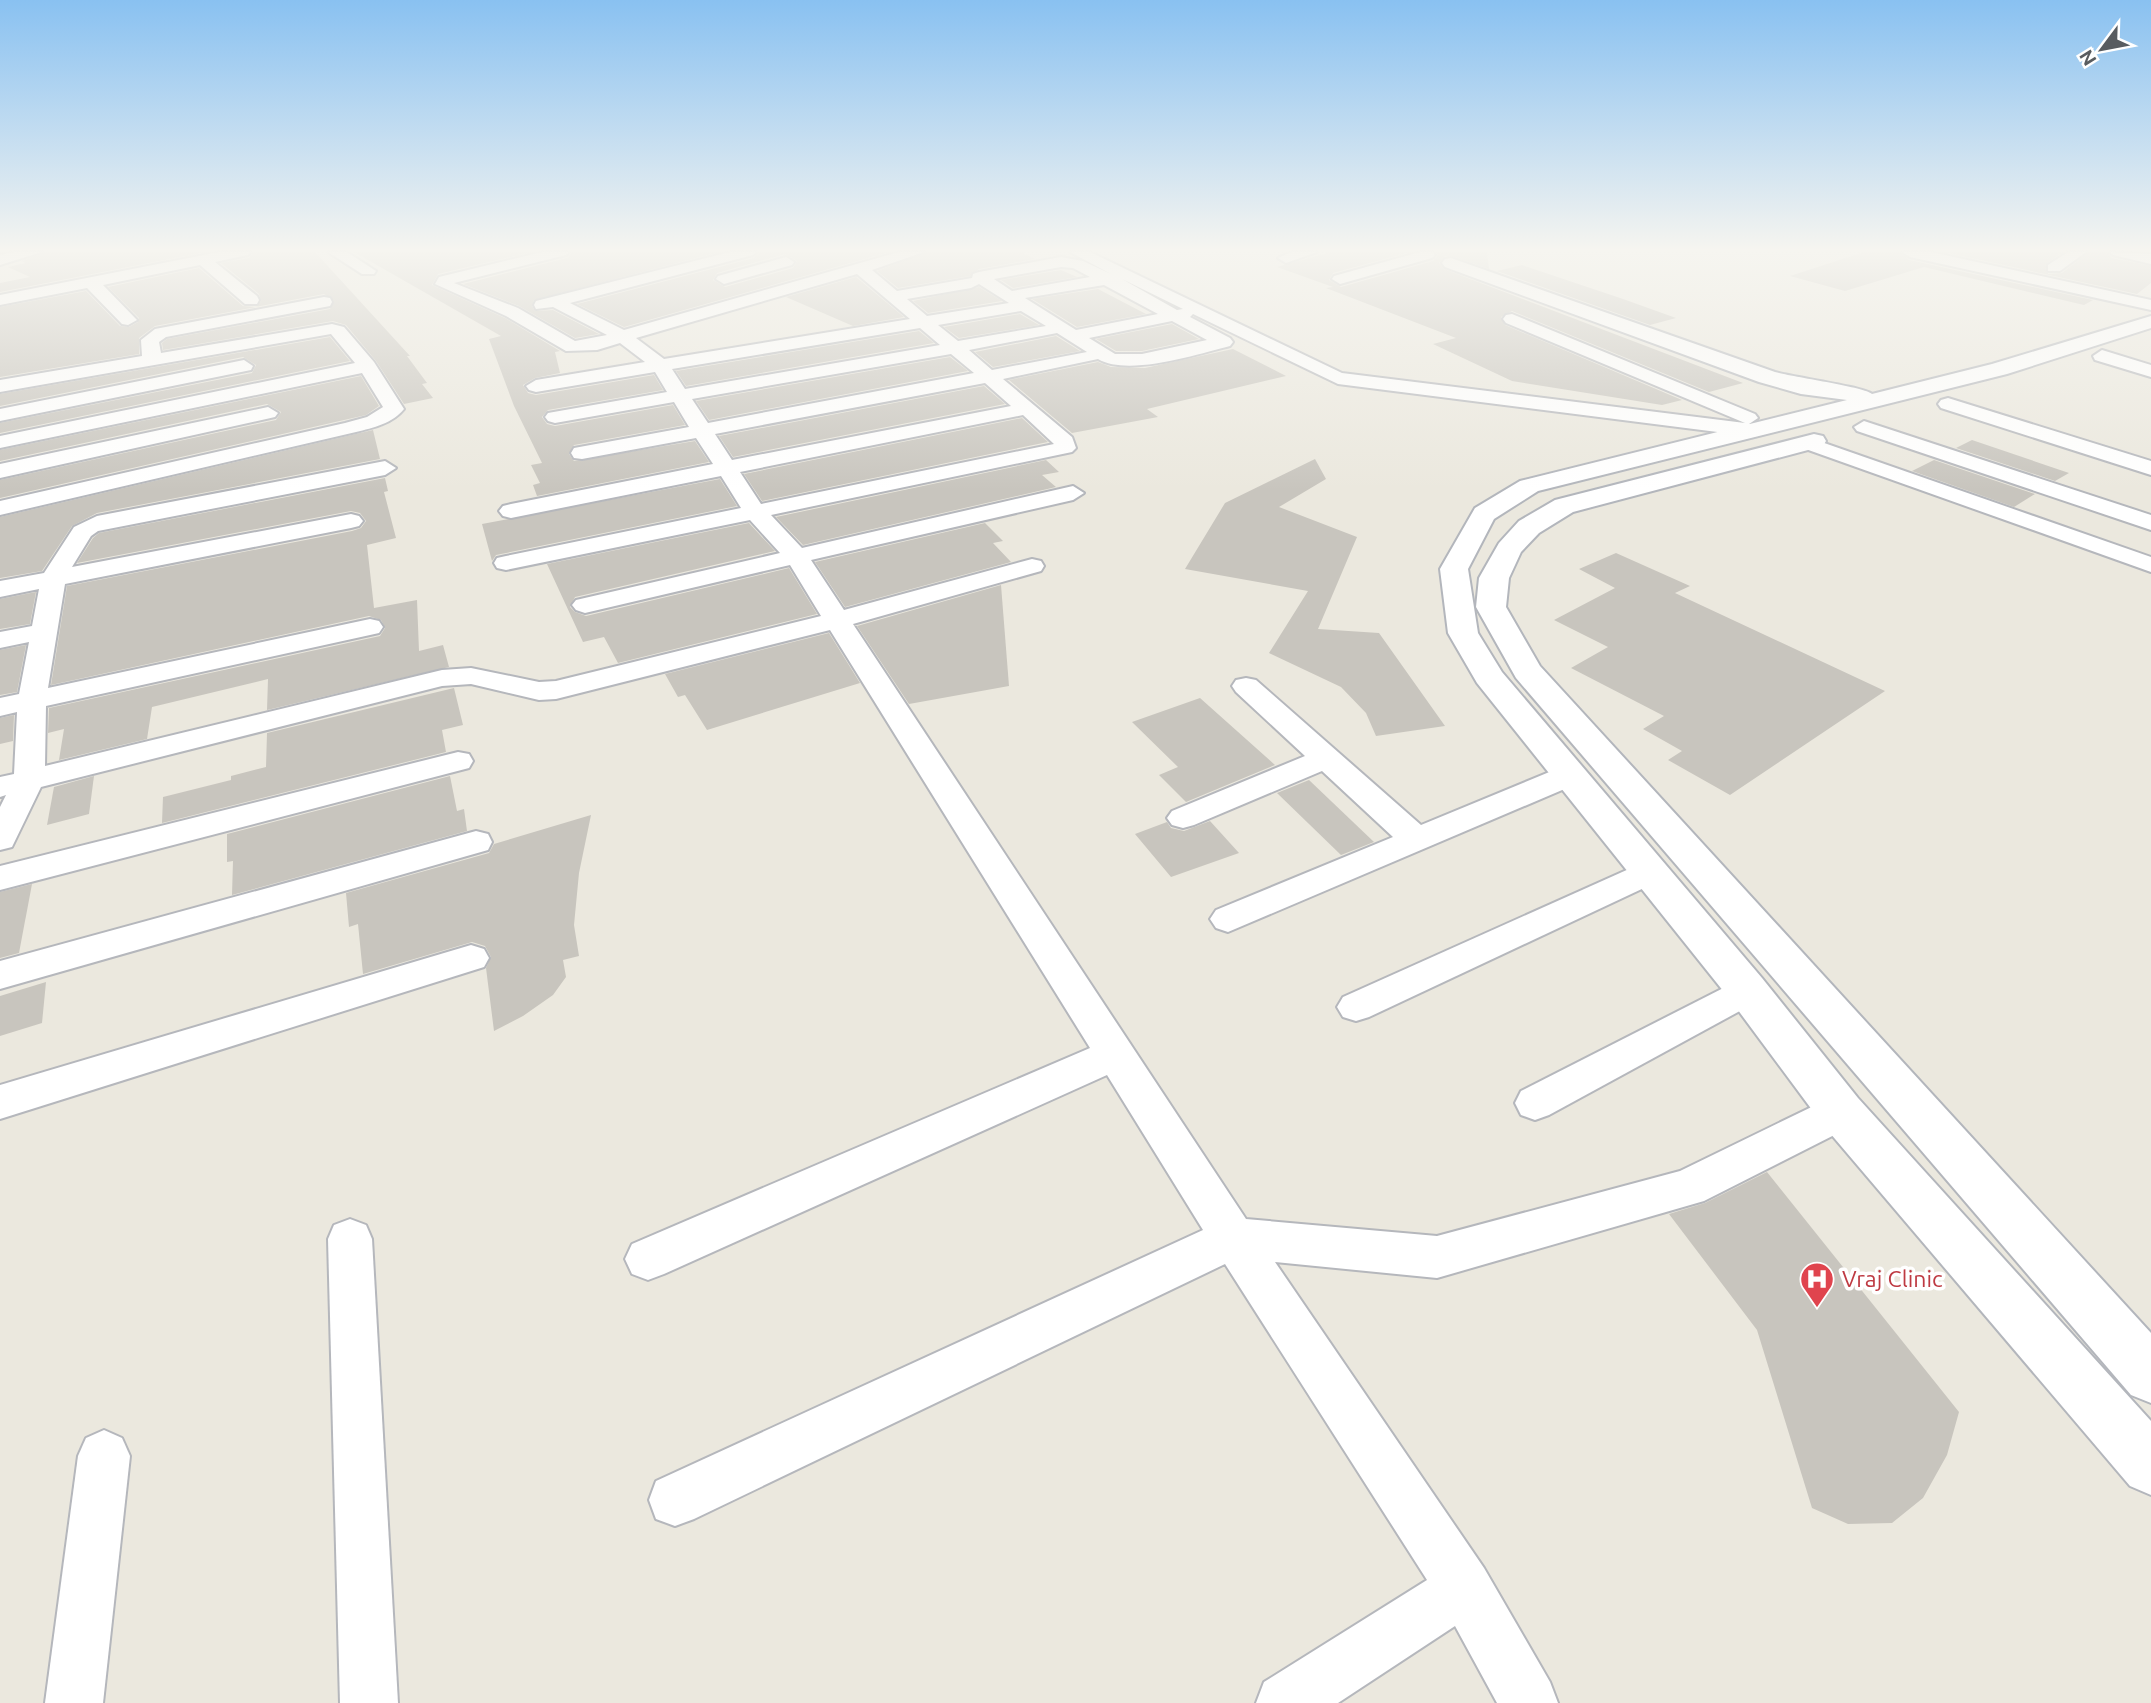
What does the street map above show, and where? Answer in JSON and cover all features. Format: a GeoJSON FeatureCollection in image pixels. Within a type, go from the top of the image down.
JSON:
{"type":"FeatureCollection","features":[{"type":"Feature","properties":{"kind":"main road"},"geometry":{"type":"LineString","coordinates":[[1646,331],[1801,387],[1906,410]]}},
{"type":"Feature","properties":{"kind":"main road"},"geometry":{"type":"LineString","coordinates":[[2118,331],[1999,369],[1864,427],[1722,465],[1547,496],[1529,527],[1509,549],[1494,578],[1492,607],[1507,640],[1527,671],[1965,1169],[2151,1375]]}},
{"type":"Feature","properties":{"kind":"main road"},"geometry":{"type":"LineString","coordinates":[[2151,340],[1948,404],[1758,428],[1681,446],[1547,496],[1484,514],[1454,569],[1463,633],[1488,676],[1747,990],[1842,1112],[2151,1465]]}},
{"type":"Feature","properties":{"kind":"main road"},"geometry":{"type":"LineString","coordinates":[[1905,1185],[1965,1169]]}},
{"type":"Feature","properties":{"kind":"street"},"geometry":{"type":"LineString","coordinates":[[152,359],[150,340],[169,331]]}},
{"type":"Feature","properties":{"kind":"street"},"geometry":{"type":"LineString","coordinates":[[0,386],[317,331]]}},
{"type":"Feature","properties":{"kind":"street"},"geometry":{"type":"LineString","coordinates":[[0,508],[373,421],[394,409],[367,366],[338,331]]}},
{"type":"Feature","properties":{"kind":"street"},"geometry":{"type":"LineString","coordinates":[[545,331],[572,347],[597,345],[607,331]]}},
{"type":"Feature","properties":{"kind":"street"},"geometry":{"type":"LineString","coordinates":[[623,331],[659,365],[755,512],[796,556],[1233,1238],[1464,1588],[1529,1703]]}},
{"type":"Feature","properties":{"kind":"street"},"geometry":{"type":"LineString","coordinates":[[536,386],[856,331]]}},
{"type":"Feature","properties":{"kind":"street"},"geometry":{"type":"LineString","coordinates":[[506,563],[1065,448],[1065,441],[1024,409],[937,331]]}},
{"type":"Feature","properties":{"kind":"street"},"geometry":{"type":"LineString","coordinates":[[555,417],[955,347],[988,331]]}},
{"type":"Feature","properties":{"kind":"street"},"geometry":{"type":"LineString","coordinates":[[1069,331],[1111,359],[1122,361],[1142,360],[1224,342],[1205,331]]}},
{"type":"Feature","properties":{"kind":"street"},"geometry":{"type":"LineString","coordinates":[[1075,335],[1094,331]]}},
{"type":"Feature","properties":{"kind":"street"},"geometry":{"type":"LineString","coordinates":[[1242,331],[1338,378],[1758,428]]}},
{"type":"Feature","properties":{"kind":"street"},"geometry":{"type":"LineString","coordinates":[[1540,331],[1758,428]]}},
{"type":"Feature","properties":{"kind":"street"},"geometry":{"type":"LineString","coordinates":[[232,345],[258,388],[284,443]]}},
{"type":"Feature","properties":{"kind":"street"},"geometry":{"type":"LineString","coordinates":[[2102,356],[2151,371]]}},
{"type":"Feature","properties":{"kind":"street"},"geometry":{"type":"LineString","coordinates":[[582,453],[1090,357]]}},
{"type":"Feature","properties":{"kind":"street"},"geometry":{"type":"LineString","coordinates":[[0,415],[244,366]]}},
{"type":"Feature","properties":{"kind":"street"},"geometry":{"type":"LineString","coordinates":[[0,442],[367,366]]}},
{"type":"Feature","properties":{"kind":"street"},"geometry":{"type":"LineString","coordinates":[[1948,404],[2151,468]]}},
{"type":"Feature","properties":{"kind":"street"},"geometry":{"type":"LineString","coordinates":[[511,511],[1024,409]]}},
{"type":"Feature","properties":{"kind":"street"},"geometry":{"type":"LineString","coordinates":[[0,471],[268,413]]}},
{"type":"Feature","properties":{"kind":"street"},"geometry":{"type":"LineString","coordinates":[[1864,427],[2151,523]]}},
{"type":"Feature","properties":{"kind":"street"},"geometry":{"type":"LineString","coordinates":[[1808,443],[2151,565]]}},
{"type":"Feature","properties":{"kind":"street"},"geometry":{"type":"LineString","coordinates":[[0,839],[32,700],[53,579],[90,526],[385,468]]}},
{"type":"Feature","properties":{"kind":"street"},"geometry":{"type":"LineString","coordinates":[[585,605],[1073,494]]}},
{"type":"Feature","properties":{"kind":"street"},"geometry":{"type":"LineString","coordinates":[[0,589],[351,521]]}},
{"type":"Feature","properties":{"kind":"street"},"geometry":{"type":"LineString","coordinates":[[15,783],[442,678],[471,676],[538,691],[556,690],[837,620],[1032,566]]}},
{"type":"Feature","properties":{"kind":"street"},"geometry":{"type":"LineString","coordinates":[[0,706],[370,627]]}},
{"type":"Feature","properties":{"kind":"street"},"geometry":{"type":"LineString","coordinates":[[0,640],[44,631]]}},
{"type":"Feature","properties":{"kind":"street"},"geometry":{"type":"LineString","coordinates":[[1245,686],[1416,839]]}},
{"type":"Feature","properties":{"kind":"street"},"geometry":{"type":"LineString","coordinates":[[1184,818],[1325,758]]}},
{"type":"Feature","properties":{"kind":"street"},"geometry":{"type":"LineString","coordinates":[[0,878],[458,761]]}},
{"type":"Feature","properties":{"kind":"street"},"geometry":{"type":"LineString","coordinates":[[1228,919],[1570,775]]}},
{"type":"Feature","properties":{"kind":"street"},"geometry":{"type":"LineString","coordinates":[[0,975],[476,842]]}},
{"type":"Feature","properties":{"kind":"street"},"geometry":{"type":"LineString","coordinates":[[1356,1007],[1649,872]]}},
{"type":"Feature","properties":{"kind":"street"},"geometry":{"type":"LineString","coordinates":[[0,1102],[471,958]]}},
{"type":"Feature","properties":{"kind":"street"},"geometry":{"type":"LineString","coordinates":[[1535,1103],[1747,990]]}},
{"type":"Feature","properties":{"kind":"street"},"geometry":{"type":"LineString","coordinates":[[648,1259],[1115,1054]]}},
{"type":"Feature","properties":{"kind":"street"},"geometry":{"type":"LineString","coordinates":[[675,1500],[1233,1238],[1437,1257],[1689,1188],[1842,1112]]}},
{"type":"Feature","properties":{"kind":"street"},"geometry":{"type":"LineString","coordinates":[[350,1239],[369,1703]]}},
{"type":"Feature","properties":{"kind":"street"},"geometry":{"type":"LineString","coordinates":[[74,1703],[104,1457]]}},
{"type":"Feature","properties":{"kind":"street"},"geometry":{"type":"LineString","coordinates":[[1284,1703],[1464,1588]]}},
{"type":"Feature","properties":{"kind":"building"},"geometry":{"type":"Polygon","coordinates":[[[0,331],[148,331],[139,338],[139,354],[0,377],[0,331]]]}},
{"type":"Feature","properties":{"kind":"building"},"geometry":{"type":"Polygon","coordinates":[[[208,331],[272,331],[163,350],[162,343],[167,339],[208,331]]]}},
{"type":"Feature","properties":{"kind":"building"},"geometry":{"type":"Polygon","coordinates":[[[351,331],[388,331],[410,356],[407,356],[427,383],[422,384],[433,398],[404,404],[376,361],[351,331]]]}},
{"type":"Feature","properties":{"kind":"building"},"geometry":{"type":"Polygon","coordinates":[[[493,331],[527,331],[560,351],[555,352],[560,373],[535,378],[523,385],[528,393],[536,395],[654,375],[663,390],[548,410],[542,417],[547,424],[555,426],[673,405],[685,425],[574,445],[569,454],[574,461],[695,441],[709,462],[537,496],[533,485],[540,483],[531,465],[542,463],[514,406],[489,339],[501,336],[493,331]]]}},
{"type":"Feature","properties":{"kind":"building"},"geometry":{"type":"Polygon","coordinates":[[[564,331],[594,331],[599,334],[575,338],[564,331]]]}},
{"type":"Feature","properties":{"kind":"building"},"geometry":{"type":"Polygon","coordinates":[[[916,331],[934,343],[686,386],[676,371],[916,331]]]}},
{"type":"Feature","properties":{"kind":"building"},"geometry":{"type":"Polygon","coordinates":[[[950,331],[999,331],[959,338],[950,331]]]}},
{"type":"Feature","properties":{"kind":"building"},"geometry":{"type":"Polygon","coordinates":[[[1134,331],[1185,331],[1199,339],[1142,351],[1116,351],[1096,339],[1134,331]]]}},
{"type":"Feature","properties":{"kind":"building"},"geometry":{"type":"Polygon","coordinates":[[[1439,331],[1520,331],[1682,400],[1662,405],[1512,381],[1433,344],[1456,338],[1439,331]]]}},
{"type":"Feature","properties":{"kind":"building"},"geometry":{"type":"Polygon","coordinates":[[[1562,331],[1608,331],[1743,383],[1709,392],[1562,331]]]}},
{"type":"Feature","properties":{"kind":"building"},"geometry":{"type":"Polygon","coordinates":[[[1056,336],[1080,351],[993,367],[975,352],[1056,336]]]}},
{"type":"Feature","properties":{"kind":"building"},"geometry":{"type":"Polygon","coordinates":[[[330,337],[350,361],[0,433],[0,423],[252,373],[256,365],[243,357],[0,406],[0,394],[330,337]]]}},
{"type":"Feature","properties":{"kind":"building"},"geometry":{"type":"Polygon","coordinates":[[[1233,349],[1286,376],[1147,409],[1158,417],[1072,433],[1009,380],[1098,362],[1111,367],[1145,368],[1233,349]]]}},
{"type":"Feature","properties":{"kind":"building"},"geometry":{"type":"Polygon","coordinates":[[[950,357],[968,371],[709,420],[696,401],[950,357]]]}},
{"type":"Feature","properties":{"kind":"building"},"geometry":{"type":"Polygon","coordinates":[[[361,376],[379,406],[366,415],[0,498],[0,480],[276,420],[281,412],[267,404],[0,461],[0,450],[361,376]]]}},
{"type":"Feature","properties":{"kind":"building"},"geometry":{"type":"Polygon","coordinates":[[[984,386],[1005,404],[733,457],[719,436],[984,386]]]}},
{"type":"Feature","properties":{"kind":"building"},"geometry":{"type":"Polygon","coordinates":[[[1022,418],[1048,442],[762,501],[744,474],[1022,418]]]}},
{"type":"Feature","properties":{"kind":"building"},"geometry":{"type":"Polygon","coordinates":[[[373,430],[380,459],[97,513],[72,526],[42,571],[0,578],[0,517],[373,430]]]}},
{"type":"Feature","properties":{"kind":"building"},"geometry":{"type":"Polygon","coordinates":[[[1972,440],[2069,473],[2055,481],[1956,448],[1972,440]]]}},
{"type":"Feature","properties":{"kind":"building"},"geometry":{"type":"Polygon","coordinates":[[[1315,459],[1326,479],[1279,507],[1357,537],[1318,629],[1379,633],[1445,726],[1376,736],[1366,713],[1341,687],[1269,653],[1308,591],[1185,569],[1225,503],[1315,459]]]}},
{"type":"Feature","properties":{"kind":"building"},"geometry":{"type":"Polygon","coordinates":[[[1046,460],[1059,472],[1042,475],[1056,487],[803,545],[776,517],[1046,460]]]}},
{"type":"Feature","properties":{"kind":"building"},"geometry":{"type":"Polygon","coordinates":[[[1934,460],[2035,494],[2014,507],[1912,471],[1934,460]]]}},
{"type":"Feature","properties":{"kind":"building"},"geometry":{"type":"Polygon","coordinates":[[[385,478],[388,491],[384,492],[396,538],[367,545],[374,608],[417,600],[419,651],[443,645],[449,667],[267,710],[268,679],[152,707],[147,739],[59,760],[64,729],[48,733],[49,708],[380,636],[385,628],[381,620],[369,616],[51,685],[67,586],[352,531],[361,528],[366,521],[360,513],[351,511],[77,563],[93,538],[99,533],[385,478]]]}},
{"type":"Feature","properties":{"kind":"building"},"geometry":{"type":"Polygon","coordinates":[[[720,479],[737,506],[496,555],[492,561],[482,524],[720,479]]]}},
{"type":"Feature","properties":{"kind":"building"},"geometry":{"type":"Polygon","coordinates":[[[749,523],[775,551],[575,597],[570,607],[586,616],[789,568],[817,614],[618,663],[604,637],[583,642],[547,564],[749,523]]]}},
{"type":"Feature","properties":{"kind":"building"},"geometry":{"type":"Polygon","coordinates":[[[985,523],[1003,541],[993,543],[1011,562],[845,607],[815,562],[985,523]]]}},
{"type":"Feature","properties":{"kind":"building"},"geometry":{"type":"Polygon","coordinates":[[[1616,553],[1690,586],[1675,593],[1885,691],[1730,795],[1668,760],[1682,751],[1643,729],[1664,716],[1571,668],[1608,647],[1554,620],[1615,588],[1579,569],[1616,553]]]}},
{"type":"Feature","properties":{"kind":"building"},"geometry":{"type":"Polygon","coordinates":[[[1001,585],[1009,686],[909,704],[857,626],[1001,585]]]}},
{"type":"Feature","properties":{"kind":"building"},"geometry":{"type":"Polygon","coordinates":[[[36,592],[30,624],[0,629],[0,599],[36,592]]]}},
{"type":"Feature","properties":{"kind":"building"},"geometry":{"type":"Polygon","coordinates":[[[829,633],[860,683],[707,730],[685,695],[678,697],[665,674],[829,633]]]}},
{"type":"Feature","properties":{"kind":"building"},"geometry":{"type":"Polygon","coordinates":[[[26,645],[17,692],[0,695],[0,650],[26,645]]]}},
{"type":"Feature","properties":{"kind":"building"},"geometry":{"type":"Polygon","coordinates":[[[454,688],[463,725],[442,730],[446,752],[162,823],[163,797],[231,780],[231,776],[266,767],[267,733],[454,688]]]}},
{"type":"Feature","properties":{"kind":"building"},"geometry":{"type":"Polygon","coordinates":[[[1200,698],[1275,765],[1186,802],[1159,775],[1178,767],[1132,722],[1200,698]]]}},
{"type":"Feature","properties":{"kind":"building"},"geometry":{"type":"Polygon","coordinates":[[[14,715],[13,741],[0,744],[0,718],[14,715]]]}},
{"type":"Feature","properties":{"kind":"building"},"geometry":{"type":"Polygon","coordinates":[[[94,776],[89,814],[47,825],[54,787],[94,776]]]}},
{"type":"Feature","properties":{"kind":"building"},"geometry":{"type":"Polygon","coordinates":[[[450,776],[457,811],[464,809],[467,831],[232,895],[233,861],[227,862],[227,834],[450,776]]]}},
{"type":"Feature","properties":{"kind":"building"},"geometry":{"type":"Polygon","coordinates":[[[1309,780],[1374,842],[1341,855],[1277,793],[1309,780]]]}},
{"type":"Feature","properties":{"kind":"building"},"geometry":{"type":"Polygon","coordinates":[[[591,815],[579,873],[574,925],[579,956],[563,960],[566,977],[553,995],[523,1016],[494,1031],[486,968],[491,957],[485,946],[472,942],[363,974],[358,924],[349,927],[346,893],[489,853],[494,844],[591,815]]]}},
{"type":"Feature","properties":{"kind":"building"},"geometry":{"type":"Polygon","coordinates":[[[1210,821],[1239,853],[1171,877],[1135,834],[1167,822],[1171,828],[1184,831],[1210,821]]]}},
{"type":"Feature","properties":{"kind":"building"},"geometry":{"type":"Polygon","coordinates":[[[32,884],[19,953],[0,958],[0,892],[32,884]]]}},
{"type":"Feature","properties":{"kind":"building"},"geometry":{"type":"Polygon","coordinates":[[[46,982],[42,1023],[0,1036],[0,996],[46,982]]]}},
{"type":"Feature","properties":{"kind":"building"},"geometry":{"type":"Polygon","coordinates":[[[1767,1172],[1959,1412],[1947,1455],[1923,1498],[1892,1523],[1848,1524],[1812,1508],[1757,1330],[1669,1214],[1705,1203],[1767,1172]]]}},
{"type":"Feature","properties":{"kind":"place","name":"Vraj Clinic"},"geometry":{"type":"Point","coordinates":[1817,1309]}}]}
